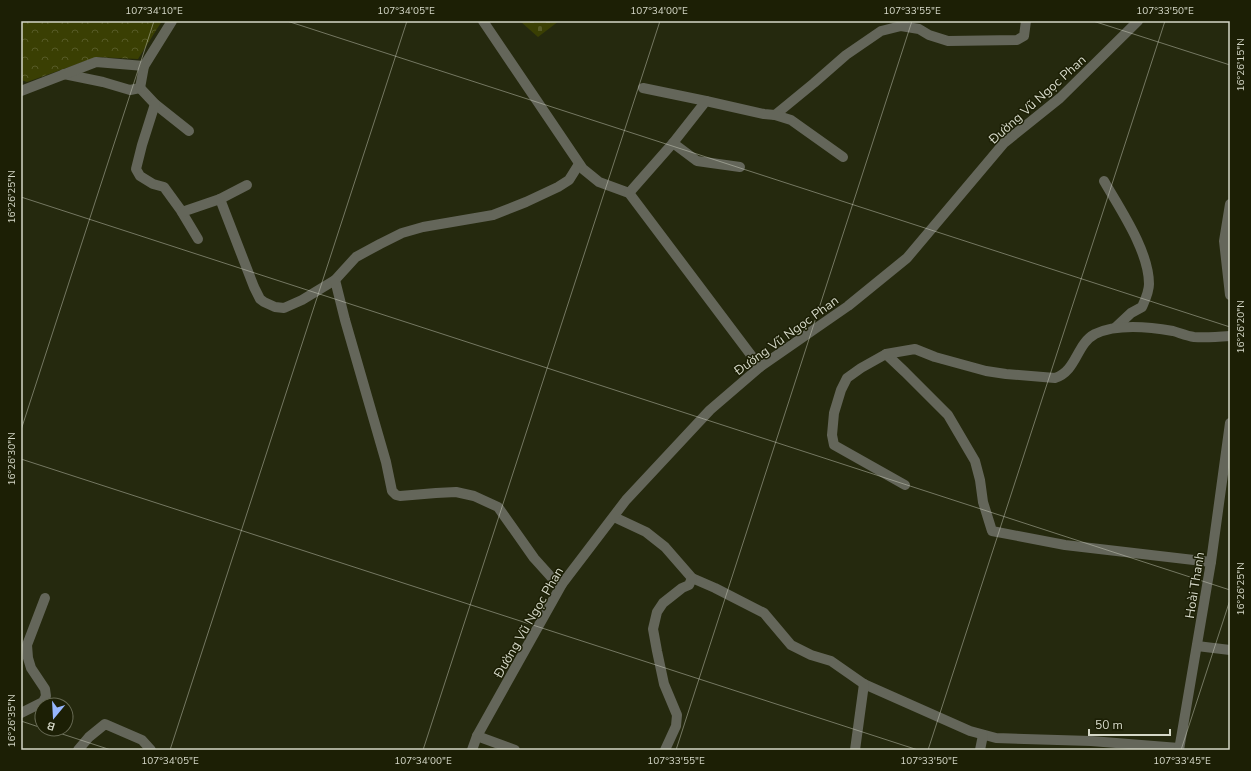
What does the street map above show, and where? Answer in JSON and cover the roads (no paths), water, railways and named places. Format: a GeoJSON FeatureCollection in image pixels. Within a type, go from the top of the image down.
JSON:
{"type":"FeatureCollection","features":[{"type":"Feature","properties":{"kind":"street"},"geometry":{"type":"LineString","coordinates":[[140,88],[144,66],[172,21]]}},
{"type":"Feature","properties":{"kind":"street"},"geometry":{"type":"LineString","coordinates":[[483,21],[583,169],[599,182],[629,193],[760,367]]}},
{"type":"Feature","properties":{"kind":"street"},"geometry":{"type":"LineString","coordinates":[[775,115],[814,84],[846,55],[881,31],[901,26],[919,29],[929,35],[948,41],[1017,40],[1024,36],[1026,21]]}},
{"type":"Feature","properties":{"kind":"street","name":"Đường Vũ Ngọc Phan"},"geometry":{"type":"LineString","coordinates":[[472,750],[477,736],[562,584],[626,500],[710,410],[760,367],[848,306],[907,258],[1004,143],[1060,98],[1138,21]]}},
{"type":"Feature","properties":{"kind":"street"},"geometry":{"type":"LineString","coordinates":[[21,91],[96,62],[144,66]]}},
{"type":"Feature","properties":{"kind":"street"},"geometry":{"type":"LineString","coordinates":[[64,74],[103,82],[130,90],[140,88]]}},
{"type":"Feature","properties":{"kind":"street"},"geometry":{"type":"LineString","coordinates":[[140,88],[154,104],[189,131]]}},
{"type":"Feature","properties":{"kind":"street"},"geometry":{"type":"LineString","coordinates":[[643,88],[706,100],[764,114],[775,115],[791,120],[843,157]]}},
{"type":"Feature","properties":{"kind":"street"},"geometry":{"type":"LineString","coordinates":[[629,193],[673,143],[706,100]]}},
{"type":"Feature","properties":{"kind":"street"},"geometry":{"type":"LineString","coordinates":[[154,104],[136,169],[140,176],[152,184],[164,187],[182,212],[198,239]]}},
{"type":"Feature","properties":{"kind":"street"},"geometry":{"type":"LineString","coordinates":[[673,143],[697,161],[740,168]]}},
{"type":"Feature","properties":{"kind":"street"},"geometry":{"type":"LineString","coordinates":[[220,199],[260,299],[275,308],[284,308],[302,300],[335,280],[356,257],[402,233],[423,227],[493,215],[526,202],[563,184],[571,176],[579,164]]}},
{"type":"Feature","properties":{"kind":"street"},"geometry":{"type":"LineString","coordinates":[[1104,181],[1135,234],[1148,268],[1149,285],[1142,307],[1131,313],[1115,328]]}},
{"type":"Feature","properties":{"kind":"street"},"geometry":{"type":"LineString","coordinates":[[182,212],[220,199],[247,185]]}},
{"type":"Feature","properties":{"kind":"street"},"geometry":{"type":"LineString","coordinates":[[1230,204],[1224,241],[1230,295]]}},
{"type":"Feature","properties":{"kind":"street"},"geometry":{"type":"LineString","coordinates":[[335,280],[386,462],[392,491],[396,495],[400,496],[456,492],[474,496],[498,507],[534,558],[552,578],[562,584]]}},
{"type":"Feature","properties":{"kind":"street"},"geometry":{"type":"LineString","coordinates":[[905,485],[834,445],[832,436],[834,413],[841,390],[847,378],[886,354],[915,349],[935,357],[986,371],[1055,378],[1062,376],[1067,372],[1083,346],[1094,335],[1115,328],[1174,331],[1194,337],[1230,336]]}},
{"type":"Feature","properties":{"kind":"street"},"geometry":{"type":"LineString","coordinates":[[886,354],[948,415],[975,461],[980,480],[983,502],[992,531],[1065,545],[1211,562]]}},
{"type":"Feature","properties":{"kind":"street","name":"Hoài Thanh"},"geometry":{"type":"LineString","coordinates":[[1179,749],[1211,562],[1230,423]]}},
{"type":"Feature","properties":{"kind":"street"},"geometry":{"type":"LineString","coordinates":[[614,517],[646,532],[665,547],[692,578],[764,613],[791,645],[831,662],[864,684],[970,731],[996,738],[1091,741],[1179,749]]}},
{"type":"Feature","properties":{"kind":"street"},"geometry":{"type":"LineString","coordinates":[[665,750],[676,726],[677,715],[664,684],[653,629],[657,612],[663,604],[682,588],[689,585],[692,578]]}},
{"type":"Feature","properties":{"kind":"street"},"geometry":{"type":"LineString","coordinates":[[21,713],[43,702],[46,696],[45,689],[31,668],[28,658],[27,645],[45,598]]}},
{"type":"Feature","properties":{"kind":"street"},"geometry":{"type":"LineString","coordinates":[[1197,646],[1230,650]]}},
{"type":"Feature","properties":{"kind":"street"},"geometry":{"type":"LineString","coordinates":[[855,750],[864,684]]}},
{"type":"Feature","properties":{"kind":"street"},"geometry":{"type":"LineString","coordinates":[[78,750],[89,737],[105,724],[142,740],[151,750]]}},
{"type":"Feature","properties":{"kind":"street"},"geometry":{"type":"LineString","coordinates":[[980,750],[983,735]]}},
{"type":"Feature","properties":{"kind":"street"},"geometry":{"type":"LineString","coordinates":[[477,736],[515,750]]}}]}
